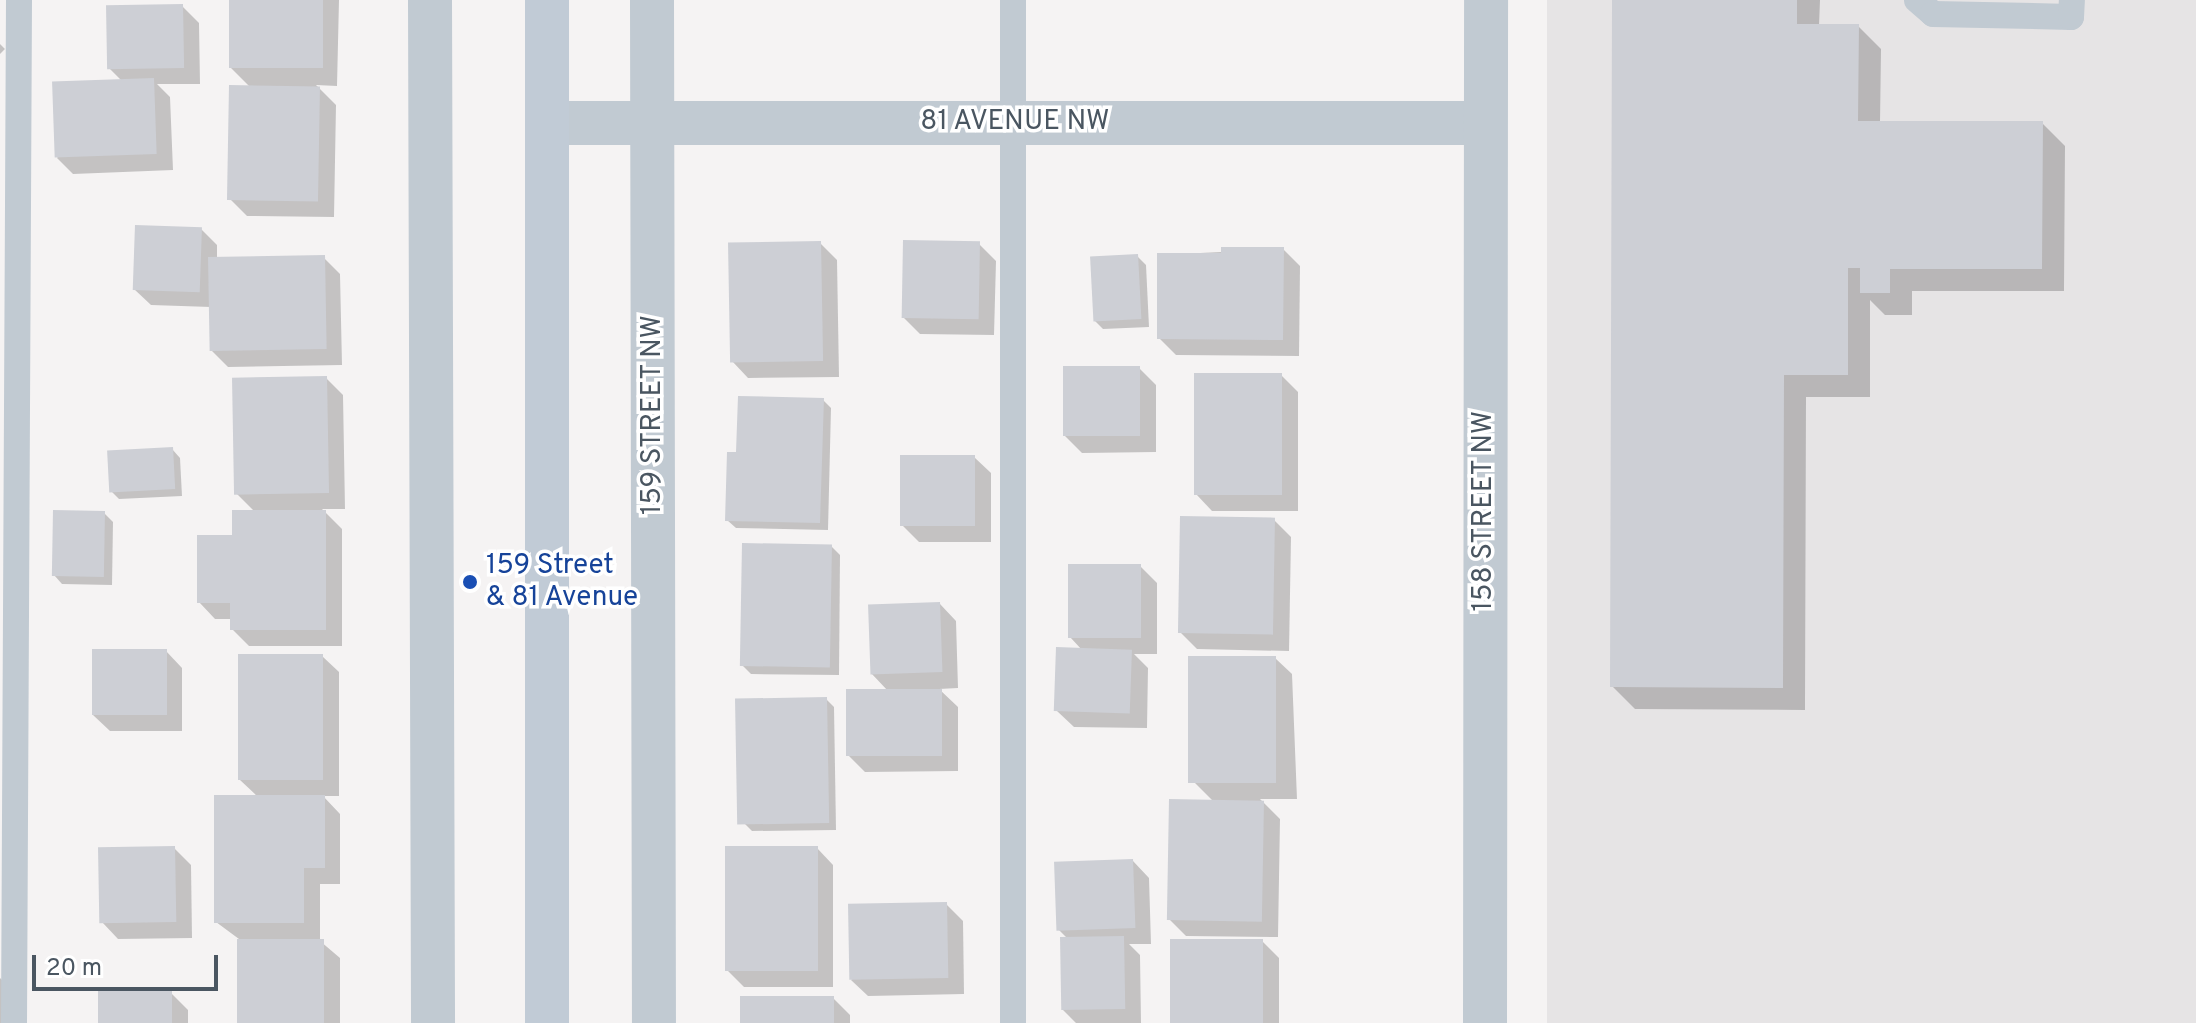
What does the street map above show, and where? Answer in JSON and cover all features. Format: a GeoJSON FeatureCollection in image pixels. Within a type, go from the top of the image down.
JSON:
{"type":"FeatureCollection","features":[{"type":"Feature","properties":{"kind":"main road"},"geometry":{"type":"LineString","coordinates":[[547,0],[547,1023]]}},
{"type":"Feature","properties":{"kind":"street"},"geometry":{"type":"LineString","coordinates":[[430,0],[433,1023]]}},
{"type":"Feature","properties":{"kind":"street","name":"159 STREET NW"},"geometry":{"type":"LineString","coordinates":[[652,0],[654,1023]]}},
{"type":"Feature","properties":{"kind":"street","name":"158 STREET NW"},"geometry":{"type":"LineString","coordinates":[[1485,1023],[1483,123],[1486,0]]}},
{"type":"Feature","properties":{"kind":"street","name":"81 AVENUE NW"},"geometry":{"type":"LineString","coordinates":[[547,123],[1483,123]]}},
{"type":"Feature","properties":{"kind":"lane"},"geometry":{"type":"LineString","coordinates":[[14,1023],[19,0]]}},
{"type":"Feature","properties":{"kind":"lane"},"geometry":{"type":"LineString","coordinates":[[1013,0],[1013,1023]]}},
{"type":"Feature","properties":{"kind":"lane"},"geometry":{"type":"LineString","coordinates":[[1917,0],[1933,14],[2071,17],[2072,0]]}},
{"type":"Feature","properties":{"kind":"shaded area"},"geometry":{"type":"Polygon","coordinates":[[[1547,0],[2196,0],[2196,1023],[1547,1023],[1547,0]]]}},
{"type":"Feature","properties":{"kind":"building"},"geometry":{"type":"Polygon","coordinates":[[[229,0],[323,0],[323,68],[229,68],[229,0]]]}},
{"type":"Feature","properties":{"kind":"building"},"geometry":{"type":"Polygon","coordinates":[[[1612,0],[1797,0],[1797,24],[1859,24],[1858,121],[2043,121],[2042,269],[1890,269],[1890,293],[1860,293],[1860,268],[1848,268],[1848,375],[1784,375],[1783,688],[1610,687],[1612,0]]]}},
{"type":"Feature","properties":{"kind":"building"},"geometry":{"type":"Polygon","coordinates":[[[183,4],[184,68],[107,69],[106,5],[183,4]]]}},
{"type":"Feature","properties":{"kind":"building"},"geometry":{"type":"Polygon","coordinates":[[[154,78],[157,154],[55,158],[52,82],[154,78]]]}},
{"type":"Feature","properties":{"kind":"building"},"geometry":{"type":"Polygon","coordinates":[[[229,85],[320,87],[318,202],[227,200],[229,85]]]}},
{"type":"Feature","properties":{"kind":"building"},"geometry":{"type":"Polygon","coordinates":[[[135,225],[202,227],[200,292],[133,290],[135,225]]]}},
{"type":"Feature","properties":{"kind":"building"},"geometry":{"type":"Polygon","coordinates":[[[903,240],[980,241],[979,319],[902,318],[903,240]]]}},
{"type":"Feature","properties":{"kind":"building"},"geometry":{"type":"Polygon","coordinates":[[[821,241],[823,361],[730,363],[728,243],[821,241]]]}},
{"type":"Feature","properties":{"kind":"building"},"geometry":{"type":"Polygon","coordinates":[[[1221,247],[1284,247],[1283,340],[1157,339],[1157,253],[1221,253],[1221,247]]]}},
{"type":"Feature","properties":{"kind":"building"},"geometry":{"type":"Polygon","coordinates":[[[1138,254],[1141,319],[1093,321],[1090,257],[1138,254]]]}},
{"type":"Feature","properties":{"kind":"building"},"geometry":{"type":"Polygon","coordinates":[[[325,255],[327,349],[210,351],[208,257],[325,255]]]}},
{"type":"Feature","properties":{"kind":"building"},"geometry":{"type":"Polygon","coordinates":[[[1063,366],[1140,366],[1140,436],[1063,436],[1063,366]]]}},
{"type":"Feature","properties":{"kind":"building"},"geometry":{"type":"Polygon","coordinates":[[[1194,373],[1282,373],[1282,495],[1194,495],[1194,373]]]}},
{"type":"Feature","properties":{"kind":"building"},"geometry":{"type":"Polygon","coordinates":[[[327,376],[329,493],[234,495],[232,378],[327,376]]]}},
{"type":"Feature","properties":{"kind":"building"},"geometry":{"type":"Polygon","coordinates":[[[738,396],[824,398],[820,523],[725,521],[727,452],[736,452],[738,396]]]}},
{"type":"Feature","properties":{"kind":"building"},"geometry":{"type":"Polygon","coordinates":[[[173,447],[175,489],[109,492],[107,450],[173,447]]]}},
{"type":"Feature","properties":{"kind":"building"},"geometry":{"type":"Polygon","coordinates":[[[900,455],[975,455],[975,526],[900,526],[900,455]]]}},
{"type":"Feature","properties":{"kind":"building"},"geometry":{"type":"Polygon","coordinates":[[[53,510],[105,511],[104,577],[52,576],[53,510]]]}},
{"type":"Feature","properties":{"kind":"building"},"geometry":{"type":"Polygon","coordinates":[[[232,510],[326,510],[326,630],[230,630],[230,603],[197,603],[197,535],[232,535],[232,510]]]}},
{"type":"Feature","properties":{"kind":"building"},"geometry":{"type":"Polygon","coordinates":[[[1180,516],[1275,518],[1273,635],[1178,633],[1180,516]]]}},
{"type":"Feature","properties":{"kind":"building"},"geometry":{"type":"Polygon","coordinates":[[[742,543],[832,545],[830,668],[740,666],[742,543]]]}},
{"type":"Feature","properties":{"kind":"building"},"geometry":{"type":"Polygon","coordinates":[[[1068,564],[1141,564],[1141,638],[1068,638],[1068,564]]]}},
{"type":"Feature","properties":{"kind":"building"},"geometry":{"type":"Polygon","coordinates":[[[940,602],[942,672],[870,674],[868,605],[940,602]]]}},
{"type":"Feature","properties":{"kind":"building"},"geometry":{"type":"Polygon","coordinates":[[[1056,647],[1132,650],[1130,714],[1054,711],[1056,647]]]}},
{"type":"Feature","properties":{"kind":"building"},"geometry":{"type":"Polygon","coordinates":[[[92,649],[167,649],[167,715],[92,715],[92,649]]]}},
{"type":"Feature","properties":{"kind":"building"},"geometry":{"type":"Polygon","coordinates":[[[238,654],[323,654],[323,780],[238,780],[238,654]]]}},
{"type":"Feature","properties":{"kind":"building"},"geometry":{"type":"Polygon","coordinates":[[[1188,656],[1276,656],[1276,783],[1188,783],[1188,656]]]}},
{"type":"Feature","properties":{"kind":"building"},"geometry":{"type":"Polygon","coordinates":[[[846,689],[942,689],[942,756],[846,756],[846,689]]]}},
{"type":"Feature","properties":{"kind":"building"},"geometry":{"type":"Polygon","coordinates":[[[827,697],[829,823],[737,825],[735,699],[827,697]]]}},
{"type":"Feature","properties":{"kind":"building"},"geometry":{"type":"Polygon","coordinates":[[[214,795],[325,795],[325,868],[304,868],[304,923],[214,923],[214,795]]]}},
{"type":"Feature","properties":{"kind":"building"},"geometry":{"type":"Polygon","coordinates":[[[1169,799],[1264,801],[1262,922],[1167,920],[1169,799]]]}},
{"type":"Feature","properties":{"kind":"building"},"geometry":{"type":"Polygon","coordinates":[[[175,846],[176,922],[99,923],[98,847],[175,846]]]}},
{"type":"Feature","properties":{"kind":"building"},"geometry":{"type":"Polygon","coordinates":[[[725,846],[818,846],[818,971],[725,971],[725,846]]]}},
{"type":"Feature","properties":{"kind":"building"},"geometry":{"type":"Polygon","coordinates":[[[1133,859],[1135,928],[1056,931],[1054,862],[1133,859]]]}},
{"type":"Feature","properties":{"kind":"building"},"geometry":{"type":"Polygon","coordinates":[[[947,902],[948,978],[849,980],[848,904],[947,902]]]}},
{"type":"Feature","properties":{"kind":"building"},"geometry":{"type":"Polygon","coordinates":[[[1124,936],[1125,1009],[1061,1010],[1060,937],[1124,936]]]}},
{"type":"Feature","properties":{"kind":"building"},"geometry":{"type":"Polygon","coordinates":[[[237,939],[324,939],[324,1023],[237,1023],[237,939]]]}},
{"type":"Feature","properties":{"kind":"building"},"geometry":{"type":"Polygon","coordinates":[[[1170,939],[1263,939],[1263,1023],[1170,1023],[1170,939]]]}},
{"type":"Feature","properties":{"kind":"building"},"geometry":{"type":"Polygon","coordinates":[[[98,991],[172,991],[172,1023],[98,1023],[98,991]]]}},
{"type":"Feature","properties":{"kind":"building"},"geometry":{"type":"Polygon","coordinates":[[[740,996],[834,996],[834,1023],[740,1023],[740,996]]]}},
{"type":"Feature","properties":{"kind":"place","name":"159 Street & 81 Avenue"},"geometry":{"type":"Point","coordinates":[470,582]}}]}
